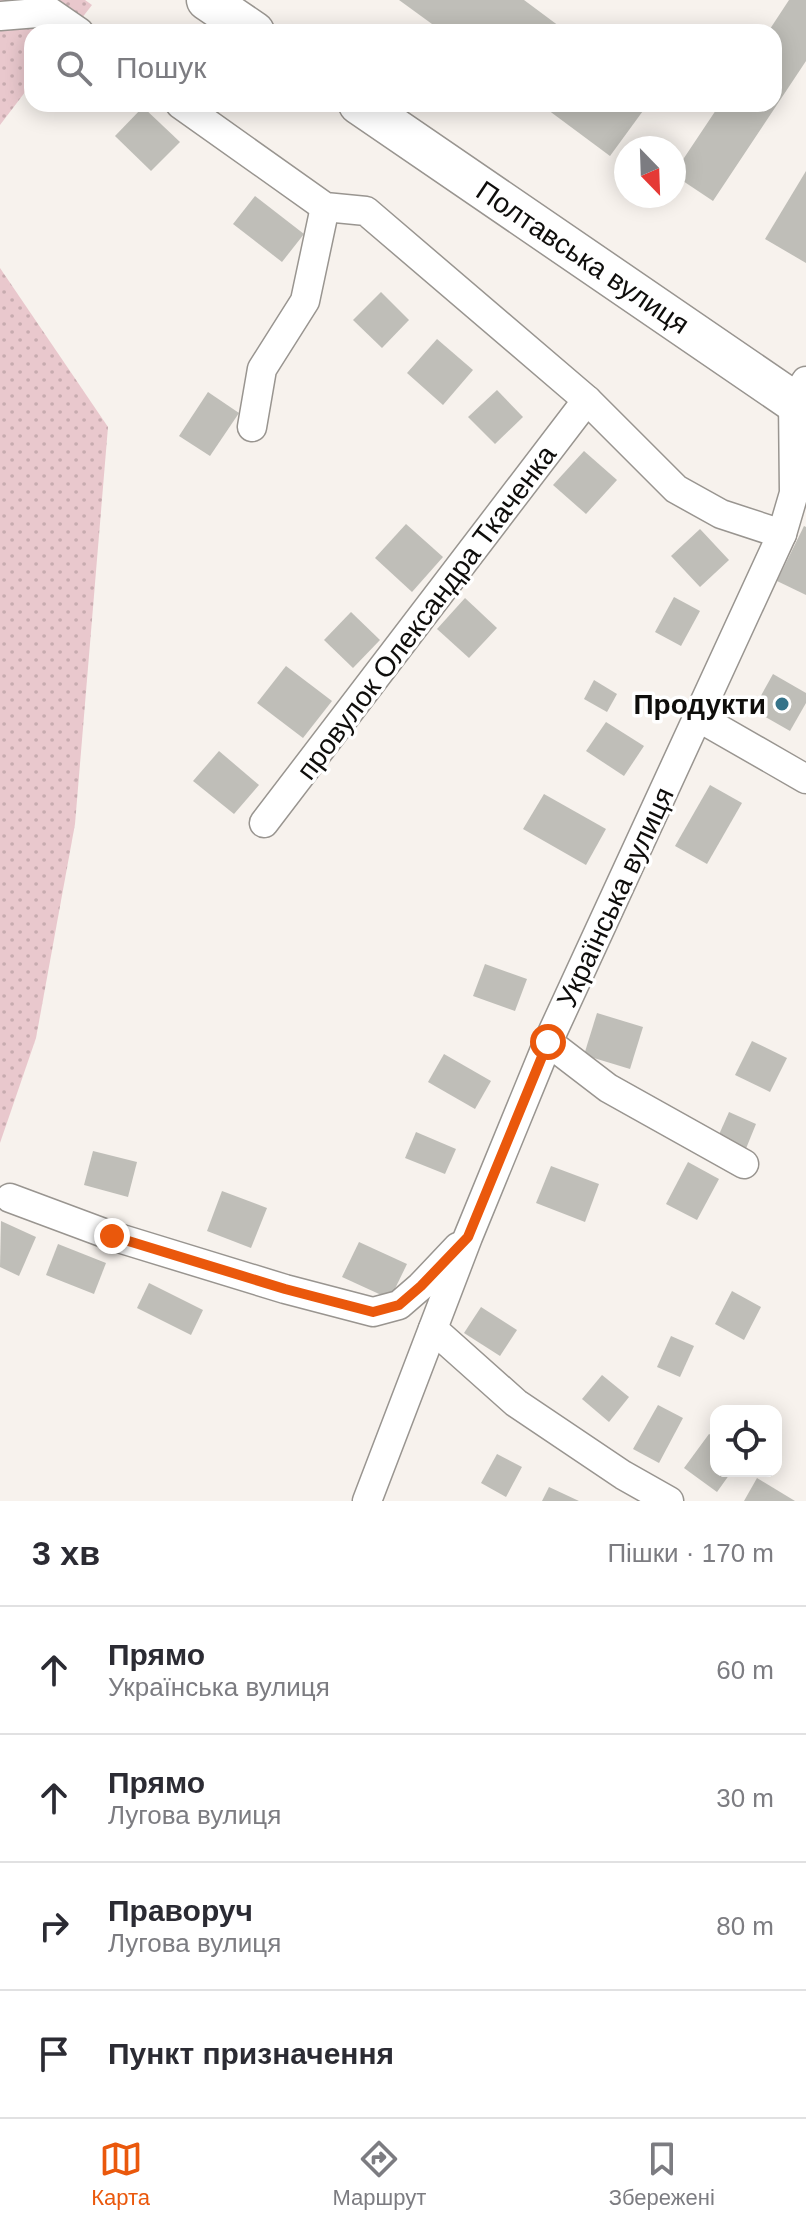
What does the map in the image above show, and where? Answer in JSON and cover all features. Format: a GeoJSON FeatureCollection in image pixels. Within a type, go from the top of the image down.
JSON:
{"type":"FeatureCollection","features":[{"type":"Feature","properties":{"kind":"highway"},"geometry":{"type":"LineString","coordinates":[[207,0],[242,24]]}},
{"type":"Feature","properties":{"kind":"highway","name":"Полтавська вулиця"},"geometry":{"type":"LineString","coordinates":[[371,112],[802,398]]}},
{"type":"Feature","properties":{"kind":"street"},"geometry":{"type":"LineString","coordinates":[[0,16],[50,12],[67,24]]}},
{"type":"Feature","properties":{"kind":"street"},"geometry":{"type":"LineString","coordinates":[[191,112],[325,207],[366,211],[587,400],[676,489],[721,514],[782,534]]}},
{"type":"Feature","properties":{"kind":"street"},"geometry":{"type":"LineString","coordinates":[[252,427],[262,369],[305,301],[325,207]]}},
{"type":"Feature","properties":{"kind":"street","name":"Українська вулиця"},"geometry":{"type":"LineString","coordinates":[[367,1501],[468,1237],[548,1042],[782,534],[794,493],[802,398]]}},
{"type":"Feature","properties":{"kind":"street","name":"провулок Олександра Ткаченка"},"geometry":{"type":"LineString","coordinates":[[264,823],[587,400]]}},
{"type":"Feature","properties":{"kind":"street"},"geometry":{"type":"LineString","coordinates":[[698,717],[806,779]]}},
{"type":"Feature","properties":{"kind":"street"},"geometry":{"type":"LineString","coordinates":[[548,1042],[608,1088],[744,1164]]}},
{"type":"Feature","properties":{"kind":"street"},"geometry":{"type":"LineString","coordinates":[[10,1198],[112,1236],[285,1289],[373,1312],[399,1305],[468,1237]]}},
{"type":"Feature","properties":{"kind":"street"},"geometry":{"type":"LineString","coordinates":[[433,1329],[516,1403],[623,1475],[669,1501]]}},
{"type":"Feature","properties":{"kind":"shaded area"},"geometry":{"type":"Polygon","coordinates":[[[0,0],[85,0],[92,5],[77,24],[24,24],[24,94],[0,125],[0,0]]]}},
{"type":"Feature","properties":{"kind":"shaded area"},"geometry":{"type":"Polygon","coordinates":[[[0,268],[108,427],[75,824],[36,1038],[0,1143],[0,268]]]}},
{"type":"Feature","properties":{"kind":"building"},"geometry":{"type":"Polygon","coordinates":[[[399,0],[524,0],[556,24],[432,24],[399,0]]]}},
{"type":"Feature","properties":{"kind":"building"},"geometry":{"type":"Polygon","coordinates":[[[789,0],[806,0],[806,61],[782,97],[782,24],[773,24],[789,0]]]}},
{"type":"Feature","properties":{"kind":"building"},"geometry":{"type":"Polygon","coordinates":[[[138,112],[148,112],[180,142],[151,171],[115,136],[138,112]]]}},
{"type":"Feature","properties":{"kind":"building"},"geometry":{"type":"Polygon","coordinates":[[[551,112],[642,112],[625,136],[614,136],[614,151],[610,156],[551,112]]]}},
{"type":"Feature","properties":{"kind":"building"},"geometry":{"type":"Polygon","coordinates":[[[715,112],[772,112],[713,201],[686,183],[686,155],[715,112]]]}},
{"type":"Feature","properties":{"kind":"building"},"geometry":{"type":"Polygon","coordinates":[[[806,171],[806,263],[765,239],[806,171]]]}},
{"type":"Feature","properties":{"kind":"building"},"geometry":{"type":"Polygon","coordinates":[[[255,196],[304,234],[282,262],[233,224],[255,196]]]}},
{"type":"Feature","properties":{"kind":"building"},"geometry":{"type":"Polygon","coordinates":[[[381,292],[409,320],[382,348],[353,320],[381,292]]]}},
{"type":"Feature","properties":{"kind":"building"},"geometry":{"type":"Polygon","coordinates":[[[437,339],[473,370],[443,405],[407,373],[437,339]]]}},
{"type":"Feature","properties":{"kind":"building"},"geometry":{"type":"Polygon","coordinates":[[[497,390],[523,417],[495,444],[468,417],[497,390]]]}},
{"type":"Feature","properties":{"kind":"building"},"geometry":{"type":"Polygon","coordinates":[[[208,392],[239,413],[210,456],[179,436],[208,392]]]}},
{"type":"Feature","properties":{"kind":"building"},"geometry":{"type":"Polygon","coordinates":[[[584,451],[617,480],[586,514],[553,485],[584,451]]]}},
{"type":"Feature","properties":{"kind":"building"},"geometry":{"type":"Polygon","coordinates":[[[406,524],[443,557],[412,592],[375,558],[406,524]]]}},
{"type":"Feature","properties":{"kind":"building"},"geometry":{"type":"Polygon","coordinates":[[[806,527],[806,595],[777,581],[806,527]]]}},
{"type":"Feature","properties":{"kind":"building"},"geometry":{"type":"Polygon","coordinates":[[[700,529],[729,560],[700,587],[671,556],[700,529]]]}},
{"type":"Feature","properties":{"kind":"building"},"geometry":{"type":"Polygon","coordinates":[[[674,597],[700,611],[681,646],[655,632],[674,597]]]}},
{"type":"Feature","properties":{"kind":"building"},"geometry":{"type":"Polygon","coordinates":[[[465,598],[497,628],[469,658],[437,629],[465,598]]]}},
{"type":"Feature","properties":{"kind":"building"},"geometry":{"type":"Polygon","coordinates":[[[351,612],[380,640],[353,668],[324,640],[351,612]]]}},
{"type":"Feature","properties":{"kind":"building"},"geometry":{"type":"Polygon","coordinates":[[[286,666],[332,701],[303,738],[257,703],[286,666]]]}},
{"type":"Feature","properties":{"kind":"building"},"geometry":{"type":"Polygon","coordinates":[[[773,674],[806,693],[806,703],[790,731],[753,710],[773,674]]]}},
{"type":"Feature","properties":{"kind":"building"},"geometry":{"type":"Polygon","coordinates":[[[594,680],[617,694],[607,712],[584,699],[594,680]]]}},
{"type":"Feature","properties":{"kind":"building"},"geometry":{"type":"Polygon","coordinates":[[[606,722],[644,746],[624,776],[586,751],[606,722]]]}},
{"type":"Feature","properties":{"kind":"building"},"geometry":{"type":"Polygon","coordinates":[[[219,751],[259,785],[234,814],[193,781],[219,751]]]}},
{"type":"Feature","properties":{"kind":"building"},"geometry":{"type":"Polygon","coordinates":[[[710,785],[742,803],[707,864],[675,846],[710,785]]]}},
{"type":"Feature","properties":{"kind":"building"},"geometry":{"type":"Polygon","coordinates":[[[544,794],[606,829],[586,865],[523,829],[544,794]]]}},
{"type":"Feature","properties":{"kind":"building"},"geometry":{"type":"Polygon","coordinates":[[[485,964],[527,979],[515,1011],[473,996],[485,964]]]}},
{"type":"Feature","properties":{"kind":"building"},"geometry":{"type":"Polygon","coordinates":[[[597,1013],[643,1027],[630,1069],[584,1055],[597,1013]]]}},
{"type":"Feature","properties":{"kind":"building"},"geometry":{"type":"Polygon","coordinates":[[[752,1041],[787,1058],[770,1092],[735,1075],[752,1041]]]}},
{"type":"Feature","properties":{"kind":"building"},"geometry":{"type":"Polygon","coordinates":[[[444,1054],[491,1081],[475,1109],[428,1082],[444,1054]]]}},
{"type":"Feature","properties":{"kind":"building"},"geometry":{"type":"Polygon","coordinates":[[[729,1112],[756,1124],[745,1151],[717,1139],[729,1112]]]}},
{"type":"Feature","properties":{"kind":"building"},"geometry":{"type":"Polygon","coordinates":[[[416,1132],[456,1149],[445,1174],[405,1158],[416,1132]]]}},
{"type":"Feature","properties":{"kind":"building"},"geometry":{"type":"Polygon","coordinates":[[[93,1151],[137,1162],[128,1197],[84,1185],[93,1151]]]}},
{"type":"Feature","properties":{"kind":"building"},"geometry":{"type":"Polygon","coordinates":[[[688,1162],[719,1179],[697,1220],[666,1204],[688,1162]]]}},
{"type":"Feature","properties":{"kind":"building"},"geometry":{"type":"Polygon","coordinates":[[[551,1166],[599,1184],[585,1222],[536,1203],[551,1166]]]}},
{"type":"Feature","properties":{"kind":"building"},"geometry":{"type":"Polygon","coordinates":[[[222,1191],[267,1208],[251,1248],[207,1231],[222,1191]]]}},
{"type":"Feature","properties":{"kind":"building"},"geometry":{"type":"Polygon","coordinates":[[[1,1221],[36,1237],[19,1276],[0,1267],[1,1221]]]}},
{"type":"Feature","properties":{"kind":"building"},"geometry":{"type":"Polygon","coordinates":[[[359,1242],[407,1264],[390,1299],[342,1277],[359,1242]]]}},
{"type":"Feature","properties":{"kind":"building"},"geometry":{"type":"Polygon","coordinates":[[[58,1244],[106,1263],[94,1294],[46,1275],[58,1244]]]}},
{"type":"Feature","properties":{"kind":"building"},"geometry":{"type":"Polygon","coordinates":[[[149,1283],[203,1310],[191,1335],[137,1308],[149,1283]]]}},
{"type":"Feature","properties":{"kind":"building"},"geometry":{"type":"Polygon","coordinates":[[[732,1291],[761,1307],[744,1340],[715,1324],[732,1291]]]}},
{"type":"Feature","properties":{"kind":"building"},"geometry":{"type":"Polygon","coordinates":[[[481,1307],[517,1330],[500,1356],[464,1333],[481,1307]]]}},
{"type":"Feature","properties":{"kind":"building"},"geometry":{"type":"Polygon","coordinates":[[[671,1336],[694,1346],[680,1377],[657,1367],[671,1336]]]}},
{"type":"Feature","properties":{"kind":"building"},"geometry":{"type":"Polygon","coordinates":[[[602,1375],[629,1397],[609,1422],[582,1399],[602,1375]]]}},
{"type":"Feature","properties":{"kind":"building"},"geometry":{"type":"Polygon","coordinates":[[[658,1405],[683,1418],[659,1463],[633,1449],[658,1405]]]}},
{"type":"Feature","properties":{"kind":"building"},"geometry":{"type":"Polygon","coordinates":[[[709,1434],[710,1477],[728,1477],[717,1492],[684,1468],[709,1434]]]}},
{"type":"Feature","properties":{"kind":"building"},"geometry":{"type":"Polygon","coordinates":[[[497,1454],[522,1467],[506,1497],[481,1483],[497,1454]]]}},
{"type":"Feature","properties":{"kind":"building"},"geometry":{"type":"Polygon","coordinates":[[[757,1478],[795,1501],[744,1501],[757,1478]]]}},
{"type":"Feature","properties":{"kind":"building"},"geometry":{"type":"Polygon","coordinates":[[[549,1487],[579,1501],[542,1501],[549,1487]]]}},
{"type":"Feature","properties":{"kind":"place","name":"Продукти"},"geometry":{"type":"Point","coordinates":[782,704]}},
{"type":"Feature","properties":{"kind":"route"},"geometry":{"type":"LineString","coordinates":[[112,1236],[285,1289],[373,1312],[399,1305],[468,1237],[548,1042]]}}]}
